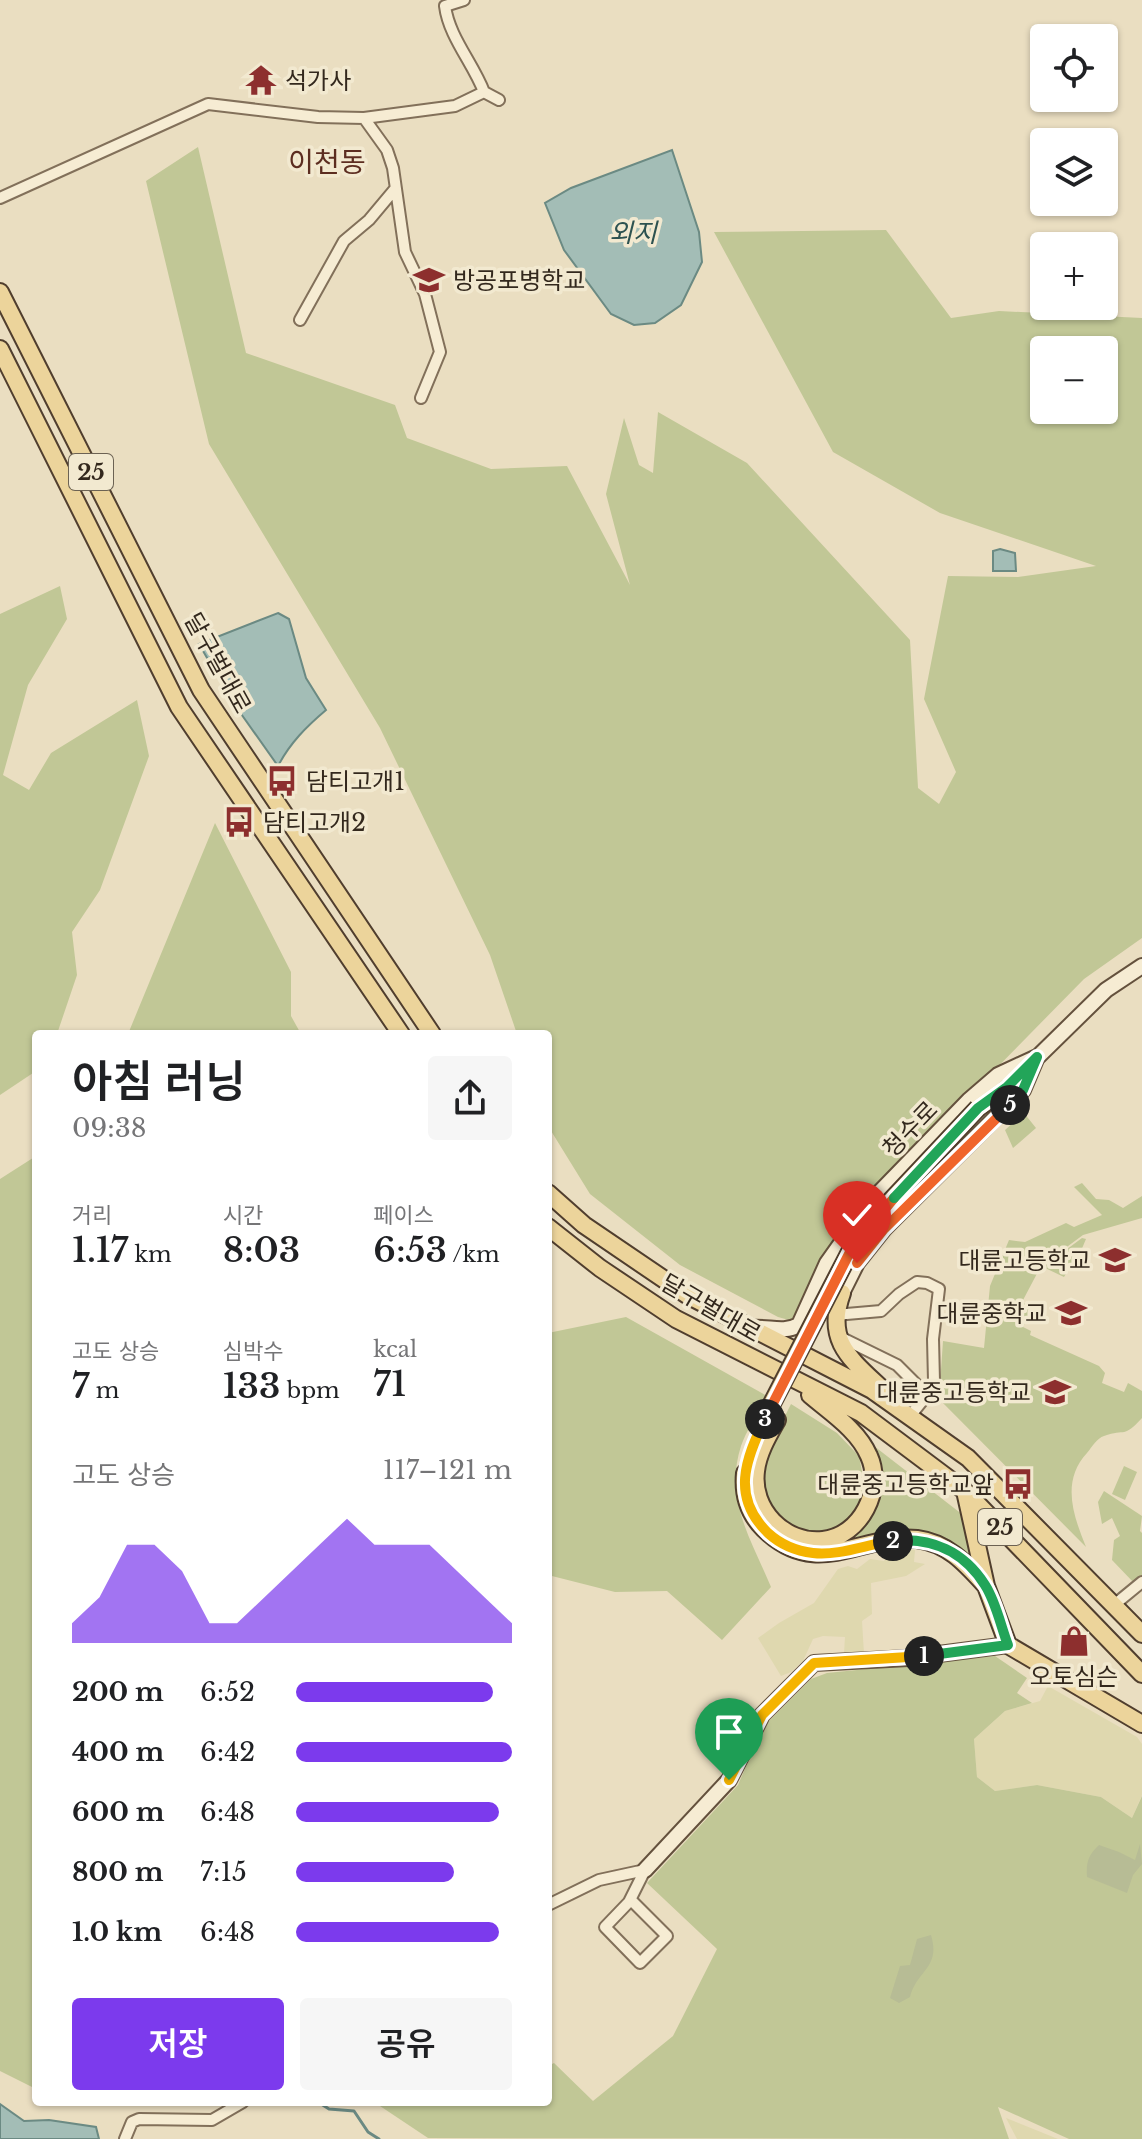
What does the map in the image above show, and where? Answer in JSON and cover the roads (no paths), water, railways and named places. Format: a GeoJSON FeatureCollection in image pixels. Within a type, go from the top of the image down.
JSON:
{"type":"FeatureCollection","features":[{"type":"Feature","properties":{"kind":"main road","name":"달구벌대로"},"geometry":{"type":"LineString","coordinates":[[0,292],[201,690],[429,1030]]}},
{"type":"Feature","properties":{"kind":"main road","name":"25"},"geometry":{"type":"LineString","coordinates":[[0,349],[179,707],[398,1030]]}},
{"type":"Feature","properties":{"kind":"main road"},"geometry":{"type":"LineString","coordinates":[[986,1586],[952,1552],[938,1544],[915,1539],[815,1553],[797,1550],[776,1540],[756,1521],[747,1503],[744,1477],[751,1448],[772,1418],[859,1255],[977,1108],[1007,1087],[1106,990],[1142,966]]}},
{"type":"Feature","properties":{"kind":"main road"},"geometry":{"type":"LineString","coordinates":[[906,1413],[853,1362],[837,1336],[835,1315],[842,1293],[857,1263],[884,1229],[1023,1090],[1037,1057]]}},
{"type":"Feature","properties":{"kind":"main road","name":"청수로"},"geometry":{"type":"LineString","coordinates":[[750,1328],[791,1329],[799,1325],[838,1244],[871,1201],[977,1108],[998,1075],[1037,1057]]}},
{"type":"Feature","properties":{"kind":"main road","name":"달구벌대로"},"geometry":{"type":"LineString","coordinates":[[552,1197],[584,1225],[687,1295],[841,1373],[906,1413],[968,1458],[1142,1634]]}},
{"type":"Feature","properties":{"kind":"main road","name":"달구벌대로"},"geometry":{"type":"LineString","coordinates":[[552,1230],[600,1268],[676,1319],[861,1413],[965,1491],[1142,1674]]}},
{"type":"Feature","properties":{"kind":"main road"},"geometry":{"type":"LineString","coordinates":[[768,1368],[806,1392],[855,1434],[870,1456],[875,1484],[871,1499],[848,1531],[823,1540],[796,1537],[776,1525],[762,1509],[755,1484],[756,1468],[772,1418]]}},
{"type":"Feature","properties":{"kind":"main road"},"geometry":{"type":"LineString","coordinates":[[965,1491],[986,1586],[1008,1645]]}},
{"type":"Feature","properties":{"kind":"main road"},"geometry":{"type":"LineString","coordinates":[[645,1870],[729,1780],[762,1715],[814,1663],[908,1658],[1008,1645],[1142,1724]]}},
{"type":"Feature","properties":{"kind":"street"},"geometry":{"type":"LineString","coordinates":[[464,0],[445,6],[447,21],[484,92],[499,100]]}},
{"type":"Feature","properties":{"kind":"street"},"geometry":{"type":"LineString","coordinates":[[0,198],[208,104],[318,117],[364,118],[455,106],[484,92]]}},
{"type":"Feature","properties":{"kind":"street"},"geometry":{"type":"LineString","coordinates":[[364,118],[387,150],[405,252],[425,294],[440,352],[421,398]]}},
{"type":"Feature","properties":{"kind":"street"},"geometry":{"type":"LineString","coordinates":[[300,320],[344,241],[369,220],[395,189]]}},
{"type":"Feature","properties":{"kind":"street"},"geometry":{"type":"LineString","coordinates":[[835,1315],[881,1311],[917,1282],[939,1289],[933,1339],[934,1381],[927,1395],[906,1413]]}},
{"type":"Feature","properties":{"kind":"street"},"geometry":{"type":"LineString","coordinates":[[837,1336],[897,1365],[927,1395]]}},
{"type":"Feature","properties":{"kind":"street"},"geometry":{"type":"LineString","coordinates":[[1114,1605],[1142,1582]]}},
{"type":"Feature","properties":{"kind":"street"},"geometry":{"type":"LineString","coordinates":[[631,1900],[667,1936],[640,1963],[605,1927],[631,1900],[645,1870]]}},
{"type":"Feature","properties":{"kind":"street"},"geometry":{"type":"LineString","coordinates":[[552,1903],[599,1880],[645,1870]]}},
{"type":"Feature","properties":{"kind":"street"},"geometry":{"type":"LineString","coordinates":[[125,2139],[132,2122],[139,2119],[212,2120],[236,2106]]}},
{"type":"Feature","properties":{"kind":"water","name":"외지"},"geometry":{"type":"Polygon","coordinates":[[[672,150],[699,232],[702,262],[681,305],[655,323],[634,325],[611,314],[564,250],[545,203],[571,188],[672,150]]]}},
{"type":"Feature","properties":{"kind":"water"},"geometry":{"type":"Polygon","coordinates":[[[1000,549],[1015,553],[1016,571],[993,571],[993,551],[1000,549]]]}},
{"type":"Feature","properties":{"kind":"water"},"geometry":{"type":"Polygon","coordinates":[[[278,613],[289,619],[306,678],[326,710],[299,736],[278,766],[232,701],[199,644],[278,613]]]}},
{"type":"Feature","properties":{"kind":"water"},"geometry":{"type":"Polygon","coordinates":[[[0,2104],[24,2121],[49,2120],[96,2127],[99,2139],[0,2139],[0,2104]]]}},
{"type":"Feature","properties":{"kind":"waterway"},"geometry":{"type":"LineString","coordinates":[[324,2106],[354,2111],[368,2132],[379,2139]]}},
{"type":"Feature","properties":{"kind":"place","name":"석가사"},"geometry":{"type":"Point","coordinates":[261,80]}},
{"type":"Feature","properties":{"kind":"place","name":"방공포병학교"},"geometry":{"type":"Point","coordinates":[429,280]}},
{"type":"Feature","properties":{"kind":"place","name":"담티고개1"},"geometry":{"type":"Point","coordinates":[282,781]}},
{"type":"Feature","properties":{"kind":"place","name":"담티고개2"},"geometry":{"type":"Point","coordinates":[239,822]}},
{"type":"Feature","properties":{"kind":"place","name":"대륜고등학교"},"geometry":{"type":"Point","coordinates":[1115,1260]}},
{"type":"Feature","properties":{"kind":"place","name":"대륜중학교"},"geometry":{"type":"Point","coordinates":[1071,1313]}},
{"type":"Feature","properties":{"kind":"place","name":"대륜중고등학교"},"geometry":{"type":"Point","coordinates":[1055,1392]}},
{"type":"Feature","properties":{"kind":"place","name":"대륜중고등학교앞"},"geometry":{"type":"Point","coordinates":[1018,1484]}},
{"type":"Feature","properties":{"kind":"place","name":"오토심슨"},"geometry":{"type":"Point","coordinates":[1074,1641]}},
{"type":"Feature","properties":{"kind":"district","name":"이천동"},"geometry":{"type":"Point","coordinates":[327,162]}}]}
